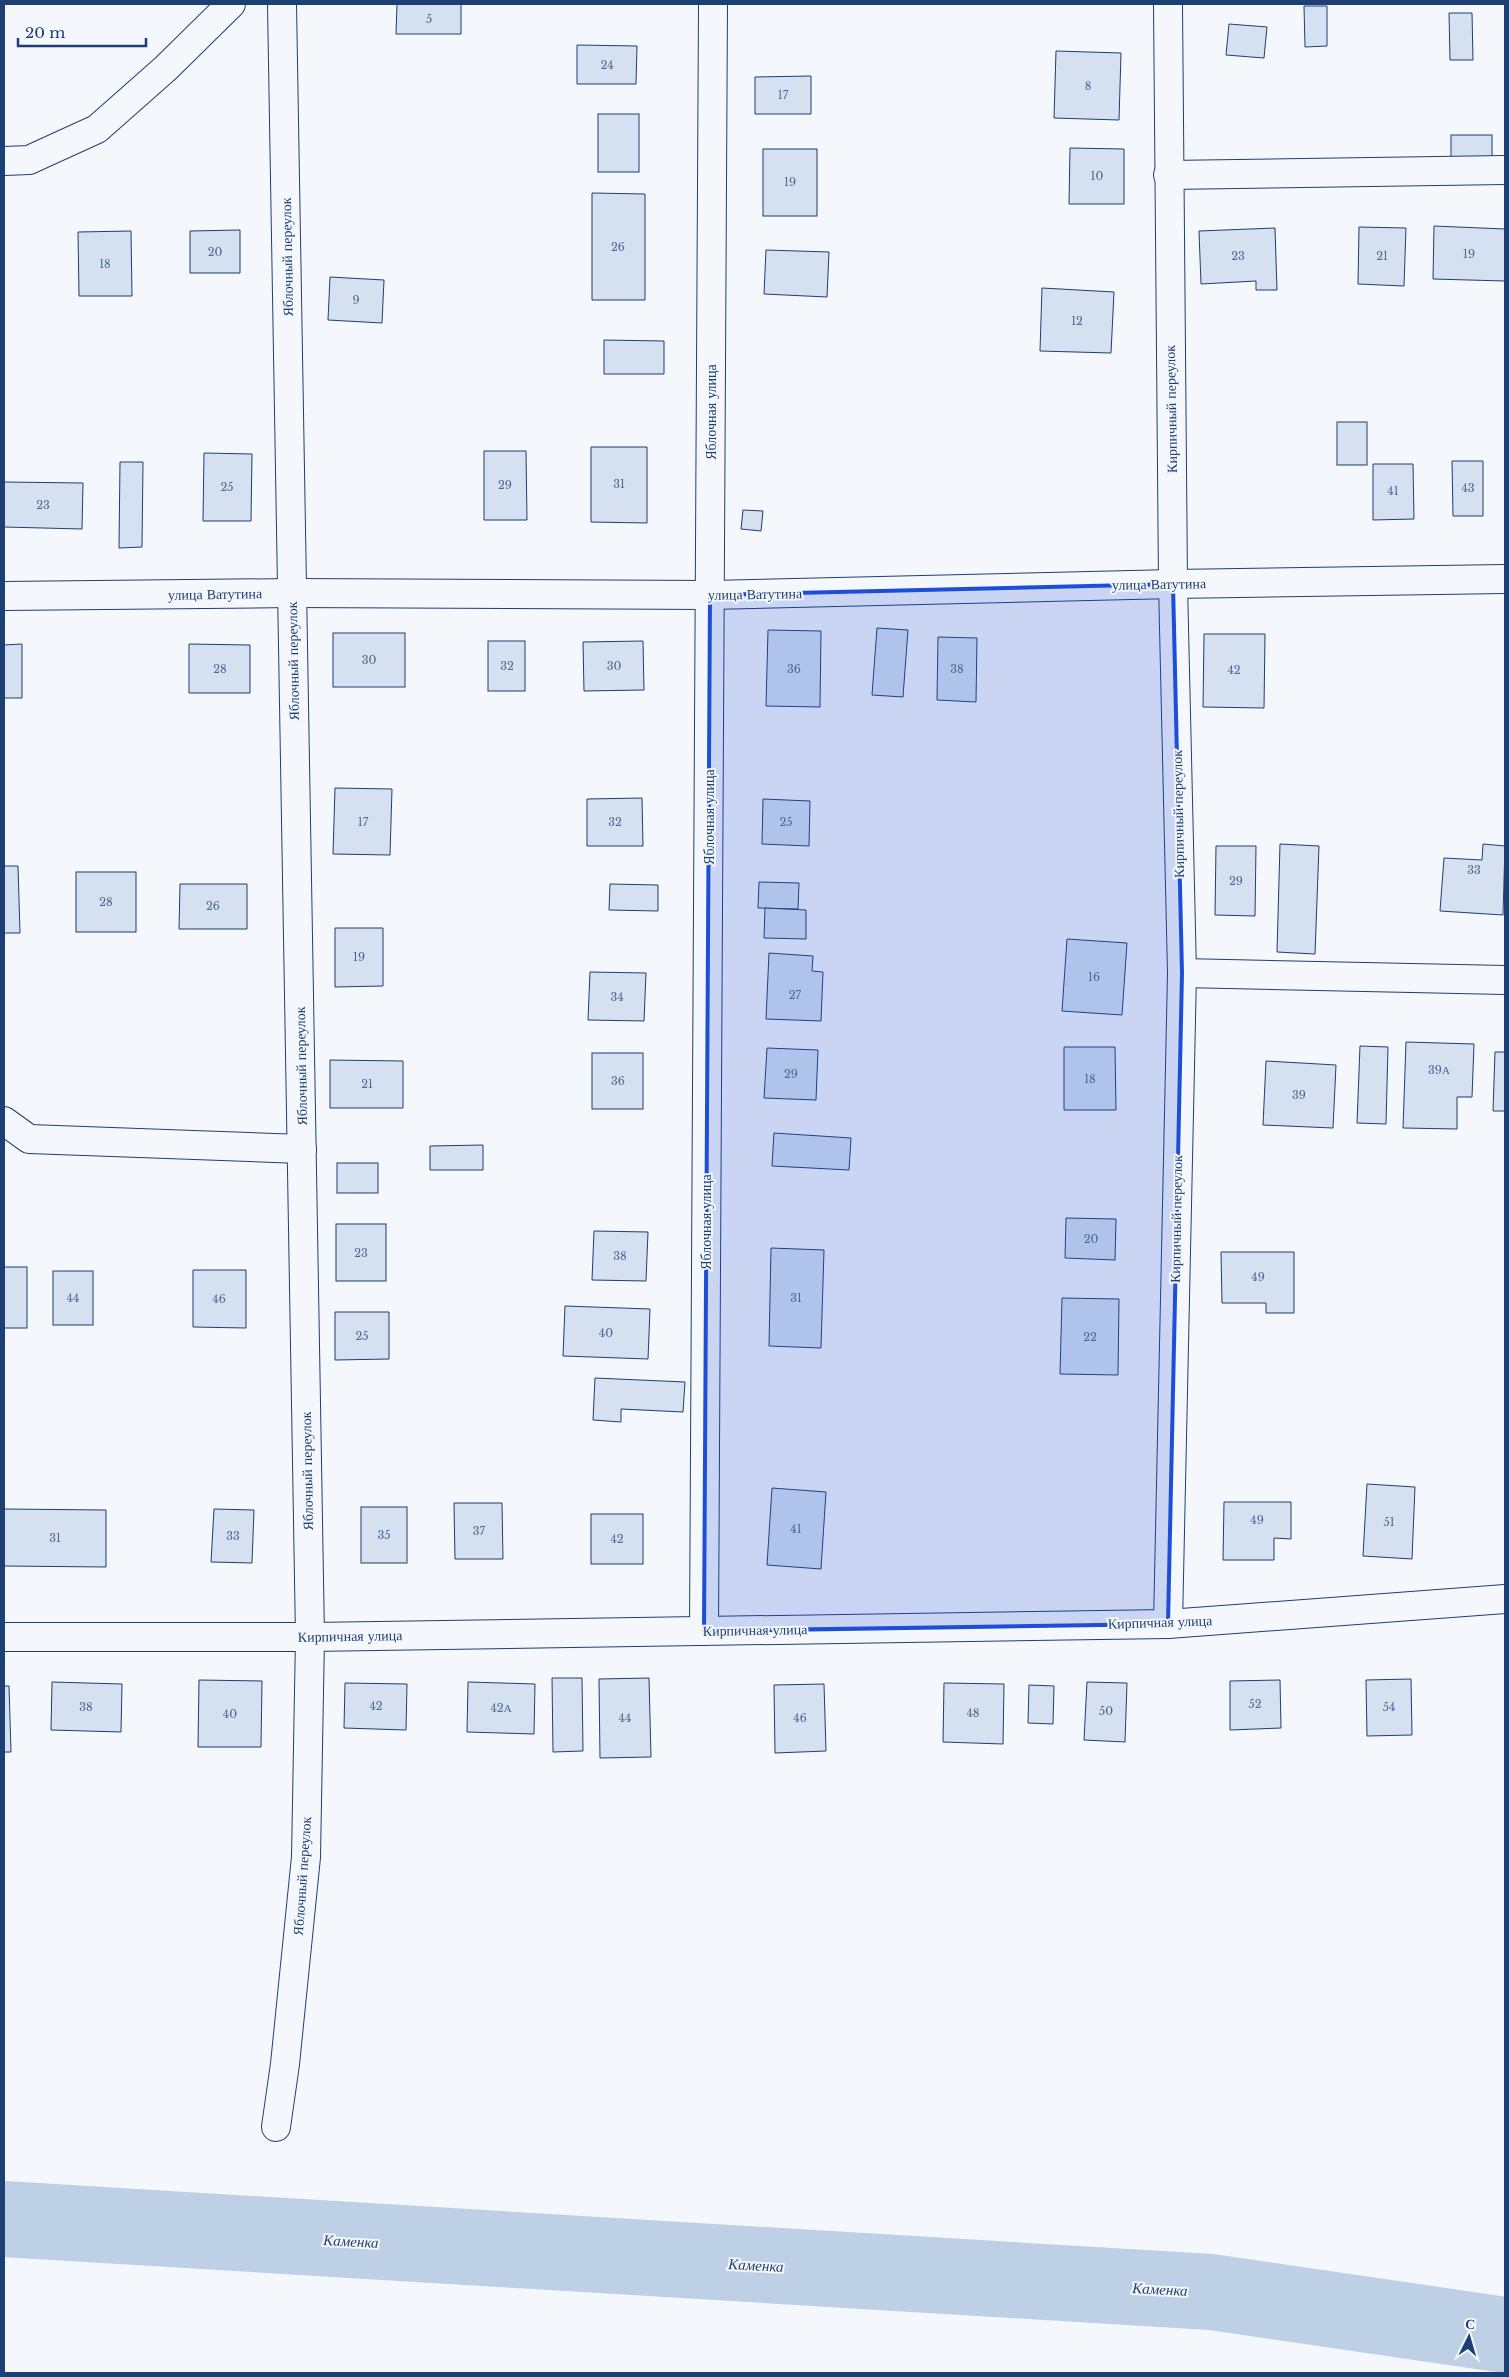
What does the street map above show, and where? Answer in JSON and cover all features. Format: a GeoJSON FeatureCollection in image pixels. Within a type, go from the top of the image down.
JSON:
{"type":"FeatureCollection","features":[{"type":"Feature","properties":{"kind":"street"},"geometry":{"type":"LineString","coordinates":[[4,161],[29,160],[97,129],[166,68],[231,4]]}},
{"type":"Feature","properties":{"kind":"street","name":"Яблочный переулок"},"geometry":{"type":"LineString","coordinates":[[276,2127],[285,2064],[306,1857],[310,1637],[282,4]]}},
{"type":"Feature","properties":{"kind":"street","name":"Яблочная улица"},"geometry":{"type":"LineString","coordinates":[[704,1631],[713,4]]}},
{"type":"Feature","properties":{"kind":"street","name":"Кирпичный переулок"},"geometry":{"type":"LineString","coordinates":[[1168,4],[1173,584],[1182,973],[1168,1624]]}},
{"type":"Feature","properties":{"kind":"street"},"geometry":{"type":"LineString","coordinates":[[1168,175],[1505,170]]}},
{"type":"Feature","properties":{"kind":"street","name":"улица Ватутина"},"geometry":{"type":"LineString","coordinates":[[4,596],[292,593],[710,595],[1505,578]]}},
{"type":"Feature","properties":{"kind":"street"},"geometry":{"type":"LineString","coordinates":[[1182,973],[1505,980]]}},
{"type":"Feature","properties":{"kind":"street"},"geometry":{"type":"LineString","coordinates":[[4,1121],[29,1139],[302,1150]]}},
{"type":"Feature","properties":{"kind":"street","name":"Кирпичная улица"},"geometry":{"type":"LineString","coordinates":[[4,1637],[310,1637],[1168,1624],[1505,1599]]}},
{"type":"Feature","properties":{"kind":"highlighted area"},"geometry":{"type":"Polygon","coordinates":[[[1173,584],[1182,973],[1168,1624],[704,1631],[710,595],[1173,584]]]}},
{"type":"Feature","properties":{"kind":"building"},"geometry":{"type":"Polygon","coordinates":[[[397,4],[461,4],[461,34],[396,34],[397,4]]]}},
{"type":"Feature","properties":{"kind":"building"},"geometry":{"type":"Polygon","coordinates":[[[1304,6],[1327,6],[1327,46],[1305,47],[1304,6]]]}},
{"type":"Feature","properties":{"kind":"building"},"geometry":{"type":"Polygon","coordinates":[[[1449,13],[1472,13],[1473,60],[1450,60],[1449,13]]]}},
{"type":"Feature","properties":{"kind":"building"},"geometry":{"type":"Polygon","coordinates":[[[1229,24],[1267,27],[1264,58],[1226,55],[1229,24]]]}},
{"type":"Feature","properties":{"kind":"building"},"geometry":{"type":"Polygon","coordinates":[[[577,45],[637,46],[636,84],[577,84],[577,45]]]}},
{"type":"Feature","properties":{"kind":"building"},"geometry":{"type":"Polygon","coordinates":[[[1056,51],[1121,53],[1119,120],[1054,118],[1056,51]]]}},
{"type":"Feature","properties":{"kind":"building"},"geometry":{"type":"Polygon","coordinates":[[[811,76],[811,114],[755,114],[755,77],[811,76]]]}},
{"type":"Feature","properties":{"kind":"building"},"geometry":{"type":"Polygon","coordinates":[[[598,114],[639,114],[639,172],[598,172],[598,114]]]}},
{"type":"Feature","properties":{"kind":"building"},"geometry":{"type":"Polygon","coordinates":[[[1451,135],[1492,135],[1492,160],[1451,160],[1451,135]]]}},
{"type":"Feature","properties":{"kind":"building"},"geometry":{"type":"Polygon","coordinates":[[[1070,148],[1124,149],[1124,204],[1069,204],[1070,148]]]}},
{"type":"Feature","properties":{"kind":"building"},"geometry":{"type":"Polygon","coordinates":[[[763,149],[817,149],[817,216],[763,216],[763,149]]]}},
{"type":"Feature","properties":{"kind":"building"},"geometry":{"type":"Polygon","coordinates":[[[592,193],[645,194],[645,300],[592,300],[592,193]]]}},
{"type":"Feature","properties":{"kind":"building"},"geometry":{"type":"Polygon","coordinates":[[[1434,226],[1505,229],[1505,281],[1433,279],[1434,226]]]}},
{"type":"Feature","properties":{"kind":"building"},"geometry":{"type":"Polygon","coordinates":[[[1359,227],[1406,228],[1404,286],[1358,284],[1359,227]]]}},
{"type":"Feature","properties":{"kind":"building"},"geometry":{"type":"Polygon","coordinates":[[[1275,228],[1277,290],[1256,290],[1256,281],[1201,284],[1199,231],[1275,228]]]}},
{"type":"Feature","properties":{"kind":"building"},"geometry":{"type":"Polygon","coordinates":[[[240,230],[240,273],[190,273],[190,231],[240,230]]]}},
{"type":"Feature","properties":{"kind":"building"},"geometry":{"type":"Polygon","coordinates":[[[131,231],[132,296],[79,296],[78,232],[131,231]]]}},
{"type":"Feature","properties":{"kind":"building"},"geometry":{"type":"Polygon","coordinates":[[[766,250],[829,252],[827,297],[764,294],[766,250]]]}},
{"type":"Feature","properties":{"kind":"building"},"geometry":{"type":"Polygon","coordinates":[[[330,277],[384,280],[382,323],[328,320],[330,277]]]}},
{"type":"Feature","properties":{"kind":"building"},"geometry":{"type":"Polygon","coordinates":[[[1042,288],[1114,292],[1111,353],[1040,351],[1042,288]]]}},
{"type":"Feature","properties":{"kind":"building"},"geometry":{"type":"Polygon","coordinates":[[[604,340],[664,341],[664,374],[604,374],[604,340]]]}},
{"type":"Feature","properties":{"kind":"building"},"geometry":{"type":"Polygon","coordinates":[[[1337,422],[1367,422],[1367,465],[1337,465],[1337,422]]]}},
{"type":"Feature","properties":{"kind":"building"},"geometry":{"type":"Polygon","coordinates":[[[591,447],[647,447],[647,523],[591,522],[591,447]]]}},
{"type":"Feature","properties":{"kind":"building"},"geometry":{"type":"Polygon","coordinates":[[[484,451],[526,451],[527,520],[484,520],[484,451]]]}},
{"type":"Feature","properties":{"kind":"building"},"geometry":{"type":"Polygon","coordinates":[[[204,453],[252,454],[251,521],[203,521],[204,453]]]}},
{"type":"Feature","properties":{"kind":"building"},"geometry":{"type":"Polygon","coordinates":[[[1452,461],[1483,461],[1483,516],[1453,516],[1452,461]]]}},
{"type":"Feature","properties":{"kind":"building"},"geometry":{"type":"Polygon","coordinates":[[[120,462],[143,462],[142,547],[119,548],[120,462]]]}},
{"type":"Feature","properties":{"kind":"building"},"geometry":{"type":"Polygon","coordinates":[[[1373,464],[1413,464],[1414,519],[1373,520],[1373,464]]]}},
{"type":"Feature","properties":{"kind":"building"},"geometry":{"type":"Polygon","coordinates":[[[4,482],[83,483],[82,529],[4,527],[4,482]]]}},
{"type":"Feature","properties":{"kind":"building"},"geometry":{"type":"Polygon","coordinates":[[[743,510],[763,511],[761,531],[741,529],[743,510]]]}},
{"type":"Feature","properties":{"kind":"building"},"geometry":{"type":"Polygon","coordinates":[[[877,628],[908,630],[903,697],[872,695],[877,628]]]}},
{"type":"Feature","properties":{"kind":"building"},"geometry":{"type":"Polygon","coordinates":[[[768,630],[821,631],[820,707],[766,706],[768,630]]]}},
{"type":"Feature","properties":{"kind":"building"},"geometry":{"type":"Polygon","coordinates":[[[333,633],[405,633],[405,687],[333,687],[333,633]]]}},
{"type":"Feature","properties":{"kind":"building"},"geometry":{"type":"Polygon","coordinates":[[[1204,634],[1265,634],[1264,708],[1203,707],[1204,634]]]}},
{"type":"Feature","properties":{"kind":"building"},"geometry":{"type":"Polygon","coordinates":[[[938,637],[977,638],[976,702],[937,700],[938,637]]]}},
{"type":"Feature","properties":{"kind":"building"},"geometry":{"type":"Polygon","coordinates":[[[488,641],[525,641],[525,691],[488,691],[488,641]]]}},
{"type":"Feature","properties":{"kind":"building"},"geometry":{"type":"Polygon","coordinates":[[[643,641],[644,690],[584,691],[583,642],[643,641]]]}},
{"type":"Feature","properties":{"kind":"building"},"geometry":{"type":"Polygon","coordinates":[[[22,644],[22,698],[4,698],[4,645],[22,644]]]}},
{"type":"Feature","properties":{"kind":"building"},"geometry":{"type":"Polygon","coordinates":[[[189,644],[250,645],[250,693],[189,693],[189,644]]]}},
{"type":"Feature","properties":{"kind":"building"},"geometry":{"type":"Polygon","coordinates":[[[335,788],[392,789],[390,855],[333,854],[335,788]]]}},
{"type":"Feature","properties":{"kind":"building"},"geometry":{"type":"Polygon","coordinates":[[[642,798],[643,846],[587,846],[587,799],[642,798]]]}},
{"type":"Feature","properties":{"kind":"building"},"geometry":{"type":"Polygon","coordinates":[[[763,799],[810,801],[809,846],[762,844],[763,799]]]}},
{"type":"Feature","properties":{"kind":"building"},"geometry":{"type":"Polygon","coordinates":[[[1280,844],[1319,846],[1315,954],[1277,952],[1280,844]]]}},
{"type":"Feature","properties":{"kind":"building"},"geometry":{"type":"Polygon","coordinates":[[[1483,844],[1505,846],[1503,915],[1440,911],[1444,858],[1482,860],[1483,844]]]}},
{"type":"Feature","properties":{"kind":"building"},"geometry":{"type":"Polygon","coordinates":[[[1216,846],[1256,846],[1255,916],[1215,915],[1216,846]]]}},
{"type":"Feature","properties":{"kind":"building"},"geometry":{"type":"Polygon","coordinates":[[[4,866],[18,866],[20,933],[4,933],[4,866]]]}},
{"type":"Feature","properties":{"kind":"building"},"geometry":{"type":"Polygon","coordinates":[[[76,872],[136,872],[136,932],[76,932],[76,872]]]}},
{"type":"Feature","properties":{"kind":"building"},"geometry":{"type":"Polygon","coordinates":[[[759,882],[799,883],[798,909],[758,908],[759,882]]]}},
{"type":"Feature","properties":{"kind":"building"},"geometry":{"type":"Polygon","coordinates":[[[180,884],[247,884],[247,929],[179,929],[180,884]]]}},
{"type":"Feature","properties":{"kind":"building"},"geometry":{"type":"Polygon","coordinates":[[[610,884],[658,885],[658,911],[609,910],[610,884]]]}},
{"type":"Feature","properties":{"kind":"building"},"geometry":{"type":"Polygon","coordinates":[[[765,908],[806,910],[806,939],[764,938],[765,908]]]}},
{"type":"Feature","properties":{"kind":"building"},"geometry":{"type":"Polygon","coordinates":[[[335,928],[383,928],[383,986],[335,987],[335,928]]]}},
{"type":"Feature","properties":{"kind":"building"},"geometry":{"type":"Polygon","coordinates":[[[1067,939],[1127,943],[1122,1015],[1062,1011],[1067,939]]]}},
{"type":"Feature","properties":{"kind":"building"},"geometry":{"type":"Polygon","coordinates":[[[769,953],[813,956],[812,971],[823,972],[821,1021],[766,1019],[769,953]]]}},
{"type":"Feature","properties":{"kind":"building"},"geometry":{"type":"Polygon","coordinates":[[[590,972],[646,973],[644,1021],[588,1020],[590,972]]]}},
{"type":"Feature","properties":{"kind":"building"},"geometry":{"type":"Polygon","coordinates":[[[1406,1042],[1474,1044],[1472,1097],[1457,1097],[1457,1129],[1403,1128],[1406,1042]]]}},
{"type":"Feature","properties":{"kind":"building"},"geometry":{"type":"Polygon","coordinates":[[[1360,1046],[1388,1047],[1386,1124],[1357,1123],[1360,1046]]]}},
{"type":"Feature","properties":{"kind":"building"},"geometry":{"type":"Polygon","coordinates":[[[1064,1047],[1115,1047],[1116,1110],[1064,1110],[1064,1047]]]}},
{"type":"Feature","properties":{"kind":"building"},"geometry":{"type":"Polygon","coordinates":[[[767,1048],[818,1050],[816,1100],[764,1098],[767,1048]]]}},
{"type":"Feature","properties":{"kind":"building"},"geometry":{"type":"Polygon","coordinates":[[[1495,1052],[1505,1052],[1505,1111],[1493,1111],[1495,1052]]]}},
{"type":"Feature","properties":{"kind":"building"},"geometry":{"type":"Polygon","coordinates":[[[592,1053],[643,1053],[643,1109],[592,1109],[592,1053]]]}},
{"type":"Feature","properties":{"kind":"building"},"geometry":{"type":"Polygon","coordinates":[[[330,1060],[403,1061],[403,1108],[330,1108],[330,1060]]]}},
{"type":"Feature","properties":{"kind":"building"},"geometry":{"type":"Polygon","coordinates":[[[1266,1061],[1336,1065],[1333,1128],[1263,1125],[1266,1061]]]}},
{"type":"Feature","properties":{"kind":"building"},"geometry":{"type":"Polygon","coordinates":[[[774,1133],[851,1138],[849,1170],[772,1166],[774,1133]]]}},
{"type":"Feature","properties":{"kind":"building"},"geometry":{"type":"Polygon","coordinates":[[[483,1145],[483,1170],[430,1170],[430,1146],[483,1145]]]}},
{"type":"Feature","properties":{"kind":"building"},"geometry":{"type":"Polygon","coordinates":[[[337,1163],[378,1163],[378,1193],[337,1193],[337,1163]]]}},
{"type":"Feature","properties":{"kind":"building"},"geometry":{"type":"Polygon","coordinates":[[[1066,1218],[1116,1219],[1115,1260],[1065,1258],[1066,1218]]]}},
{"type":"Feature","properties":{"kind":"building"},"geometry":{"type":"Polygon","coordinates":[[[336,1224],[386,1224],[386,1281],[336,1281],[336,1224]]]}},
{"type":"Feature","properties":{"kind":"building"},"geometry":{"type":"Polygon","coordinates":[[[594,1231],[648,1232],[646,1281],[592,1280],[594,1231]]]}},
{"type":"Feature","properties":{"kind":"building"},"geometry":{"type":"Polygon","coordinates":[[[771,1248],[824,1250],[821,1348],[769,1346],[771,1248]]]}},
{"type":"Feature","properties":{"kind":"building"},"geometry":{"type":"Polygon","coordinates":[[[1221,1252],[1294,1252],[1294,1313],[1266,1313],[1266,1303],[1222,1303],[1221,1252]]]}},
{"type":"Feature","properties":{"kind":"building"},"geometry":{"type":"Polygon","coordinates":[[[4,1267],[27,1267],[27,1328],[4,1328],[4,1267]]]}},
{"type":"Feature","properties":{"kind":"building"},"geometry":{"type":"Polygon","coordinates":[[[193,1270],[246,1270],[246,1328],[193,1327],[193,1270]]]}},
{"type":"Feature","properties":{"kind":"building"},"geometry":{"type":"Polygon","coordinates":[[[53,1271],[93,1271],[93,1325],[53,1325],[53,1271]]]}},
{"type":"Feature","properties":{"kind":"building"},"geometry":{"type":"Polygon","coordinates":[[[1062,1298],[1119,1299],[1118,1375],[1060,1374],[1062,1298]]]}},
{"type":"Feature","properties":{"kind":"building"},"geometry":{"type":"Polygon","coordinates":[[[565,1306],[650,1309],[648,1359],[563,1356],[565,1306]]]}},
{"type":"Feature","properties":{"kind":"building"},"geometry":{"type":"Polygon","coordinates":[[[335,1312],[389,1312],[389,1359],[335,1360],[335,1312]]]}},
{"type":"Feature","properties":{"kind":"building"},"geometry":{"type":"Polygon","coordinates":[[[595,1378],[685,1382],[683,1412],[621,1409],[621,1422],[593,1420],[595,1378]]]}},
{"type":"Feature","properties":{"kind":"building"},"geometry":{"type":"Polygon","coordinates":[[[1367,1484],[1415,1487],[1412,1559],[1363,1556],[1367,1484]]]}},
{"type":"Feature","properties":{"kind":"building"},"geometry":{"type":"Polygon","coordinates":[[[772,1488],[826,1492],[821,1569],[767,1565],[772,1488]]]}},
{"type":"Feature","properties":{"kind":"building"},"geometry":{"type":"Polygon","coordinates":[[[1224,1502],[1291,1502],[1291,1539],[1274,1538],[1274,1560],[1223,1560],[1224,1502]]]}},
{"type":"Feature","properties":{"kind":"building"},"geometry":{"type":"Polygon","coordinates":[[[454,1503],[502,1503],[503,1559],[455,1559],[454,1503]]]}},
{"type":"Feature","properties":{"kind":"building"},"geometry":{"type":"Polygon","coordinates":[[[361,1507],[407,1507],[407,1563],[361,1563],[361,1507]]]}},
{"type":"Feature","properties":{"kind":"building"},"geometry":{"type":"Polygon","coordinates":[[[4,1509],[106,1510],[106,1567],[4,1566],[4,1509]]]}},
{"type":"Feature","properties":{"kind":"building"},"geometry":{"type":"Polygon","coordinates":[[[214,1509],[254,1510],[252,1563],[211,1562],[214,1509]]]}},
{"type":"Feature","properties":{"kind":"building"},"geometry":{"type":"Polygon","coordinates":[[[591,1514],[643,1514],[643,1564],[591,1564],[591,1514]]]}},
{"type":"Feature","properties":{"kind":"building"},"geometry":{"type":"Polygon","coordinates":[[[552,1678],[582,1678],[583,1751],[553,1752],[552,1678]]]}},
{"type":"Feature","properties":{"kind":"building"},"geometry":{"type":"Polygon","coordinates":[[[649,1678],[651,1757],[600,1758],[599,1679],[649,1678]]]}},
{"type":"Feature","properties":{"kind":"building"},"geometry":{"type":"Polygon","coordinates":[[[1411,1679],[1412,1735],[1367,1736],[1366,1680],[1411,1679]]]}},
{"type":"Feature","properties":{"kind":"building"},"geometry":{"type":"Polygon","coordinates":[[[199,1680],[262,1681],[261,1747],[198,1747],[199,1680]]]}},
{"type":"Feature","properties":{"kind":"building"},"geometry":{"type":"Polygon","coordinates":[[[1280,1680],[1281,1728],[1230,1730],[1230,1681],[1280,1680]]]}},
{"type":"Feature","properties":{"kind":"building"},"geometry":{"type":"Polygon","coordinates":[[[52,1682],[122,1684],[121,1732],[51,1730],[52,1682]]]}},
{"type":"Feature","properties":{"kind":"building"},"geometry":{"type":"Polygon","coordinates":[[[468,1682],[535,1684],[534,1734],[467,1732],[468,1682]]]}},
{"type":"Feature","properties":{"kind":"building"},"geometry":{"type":"Polygon","coordinates":[[[1087,1682],[1127,1683],[1125,1742],[1084,1740],[1087,1682]]]}},
{"type":"Feature","properties":{"kind":"building"},"geometry":{"type":"Polygon","coordinates":[[[345,1683],[407,1684],[406,1730],[344,1728],[345,1683]]]}},
{"type":"Feature","properties":{"kind":"building"},"geometry":{"type":"Polygon","coordinates":[[[944,1683],[1004,1684],[1003,1744],[943,1742],[944,1683]]]}},
{"type":"Feature","properties":{"kind":"building"},"geometry":{"type":"Polygon","coordinates":[[[824,1684],[826,1751],[775,1753],[774,1685],[824,1684]]]}},
{"type":"Feature","properties":{"kind":"building"},"geometry":{"type":"Polygon","coordinates":[[[1029,1685],[1054,1686],[1053,1724],[1028,1723],[1029,1685]]]}},
{"type":"Feature","properties":{"kind":"building"},"geometry":{"type":"Polygon","coordinates":[[[4,1686],[9,1686],[11,1752],[4,1752],[4,1686]]]}},
{"type":"Feature","properties":{"kind":"waterway","name":"Каменка"},"geometry":{"type":"LineString","coordinates":[[4,2219],[1211,2292],[1505,2335]]}}]}
